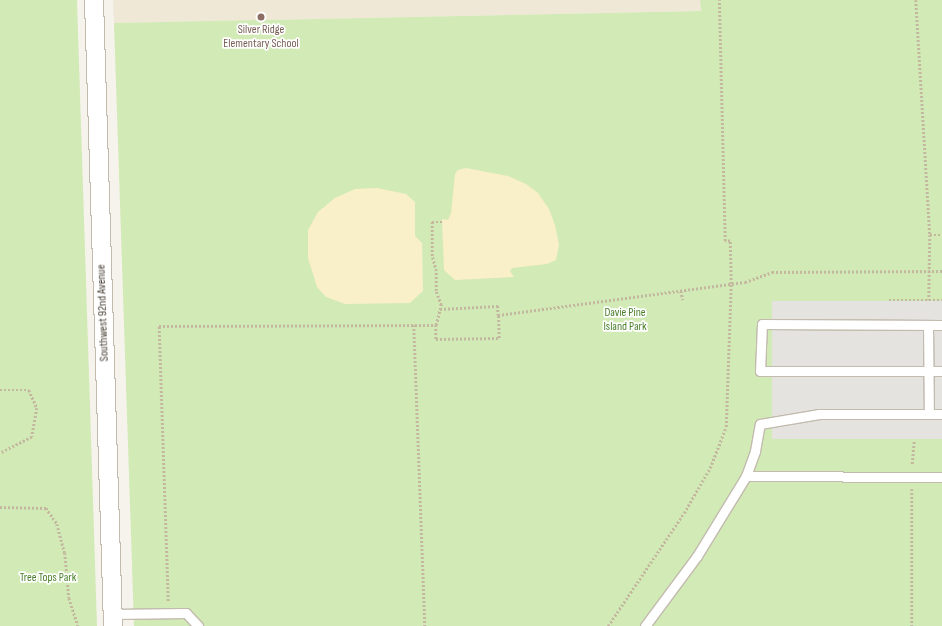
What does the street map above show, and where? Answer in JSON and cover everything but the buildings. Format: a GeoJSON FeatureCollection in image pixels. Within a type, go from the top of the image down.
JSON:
{"type":"FeatureCollection","features":[{"type":"Feature","properties":{"kind":"street","name":"Southwest 92nd Avenue"},"geometry":{"type":"LineString","coordinates":[[94,0],[113,620]]}},
{"type":"Feature","properties":{"kind":"lane"},"geometry":{"type":"LineString","coordinates":[[942,325],[762,324],[760,371],[942,371]]}},
{"type":"Feature","properties":{"kind":"lane"},"geometry":{"type":"LineString","coordinates":[[928,325],[929,414]]}},
{"type":"Feature","properties":{"kind":"lane"},"geometry":{"type":"LineString","coordinates":[[645,626],[697,556],[746,476],[755,451],[760,424],[819,414],[942,414]]}},
{"type":"Feature","properties":{"kind":"lane"},"geometry":{"type":"LineString","coordinates":[[746,476],[942,478]]}},
{"type":"Feature","properties":{"kind":"lane"},"geometry":{"type":"LineString","coordinates":[[113,620],[169,612],[186,612],[196,620],[198,626]]}},
{"type":"Feature","properties":{"kind":"path"},"geometry":{"type":"LineString","coordinates":[[608,626],[684,512],[710,468],[724,436],[728,409],[731,284],[730,240],[725,240],[719,0]]}},
{"type":"Feature","properties":{"kind":"path"},"geometry":{"type":"LineString","coordinates":[[916,0],[930,235],[929,300]]}},
{"type":"Feature","properties":{"kind":"path"},"geometry":{"type":"LineString","coordinates":[[440,309],[498,306],[499,338],[436,339],[436,325],[440,309],[432,256],[432,222],[442,222]]}},
{"type":"Feature","properties":{"kind":"path"},"geometry":{"type":"LineString","coordinates":[[930,235],[942,235]]}},
{"type":"Feature","properties":{"kind":"path"},"geometry":{"type":"LineString","coordinates":[[498,315],[745,282],[772,272],[942,271]]}},
{"type":"Feature","properties":{"kind":"path"},"geometry":{"type":"LineString","coordinates":[[682,291],[683,300]]}},
{"type":"Feature","properties":{"kind":"path"},"geometry":{"type":"LineString","coordinates":[[889,300],[942,300]]}},
{"type":"Feature","properties":{"kind":"path"},"geometry":{"type":"LineString","coordinates":[[414,325],[425,626]]}},
{"type":"Feature","properties":{"kind":"path"},"geometry":{"type":"LineString","coordinates":[[169,612],[159,326],[436,325]]}},
{"type":"Feature","properties":{"kind":"path"},"geometry":{"type":"LineString","coordinates":[[0,390],[29,390],[37,408],[32,437],[0,453]]}},
{"type":"Feature","properties":{"kind":"path"},"geometry":{"type":"LineString","coordinates":[[912,467],[914,440]]}},
{"type":"Feature","properties":{"kind":"path"},"geometry":{"type":"LineString","coordinates":[[912,487],[912,626]]}},
{"type":"Feature","properties":{"kind":"path"},"geometry":{"type":"LineString","coordinates":[[0,507],[46,508],[57,524],[65,552],[69,598],[78,626]]}},
{"type":"Feature","properties":{"kind":"shaded area","name":"Silver Ridge Elementary School"},"geometry":{"type":"Polygon","coordinates":[[[113,0],[700,0],[701,11],[114,23],[113,0]]]}},
{"type":"Feature","properties":{"kind":"shaded area"},"geometry":{"type":"Polygon","coordinates":[[[772,301],[942,301],[942,439],[772,439],[772,301]]]}},
{"type":"Feature","properties":{"kind":"green space","name":"Tree Tops Park"},"geometry":{"type":"Polygon","coordinates":[[[0,0],[77,0],[97,626],[0,626],[0,0]]]}},
{"type":"Feature","properties":{"kind":"green space","name":"Davie Pine Island Park"},"geometry":{"type":"Polygon","coordinates":[[[700,0],[942,0],[942,626],[134,626],[114,23],[701,11],[700,0]]]}},
{"type":"Feature","properties":{"kind":"sand"},"geometry":{"type":"Polygon","coordinates":[[[466,168],[508,176],[526,184],[538,193],[549,209],[555,225],[559,245],[556,260],[547,264],[512,268],[510,271],[514,277],[455,280],[444,270],[442,219],[448,220],[451,213],[455,174],[458,170],[466,168]]]}},
{"type":"Feature","properties":{"kind":"sand"},"geometry":{"type":"Polygon","coordinates":[[[377,188],[406,194],[415,202],[415,236],[422,243],[423,291],[410,303],[345,304],[326,297],[317,287],[308,258],[308,230],[318,212],[335,198],[355,189],[377,188]]]}},
{"type":"Feature","properties":{"kind":"place","name":"Silver Ridge Elementary School"},"geometry":{"type":"Point","coordinates":[261,17]}}]}
